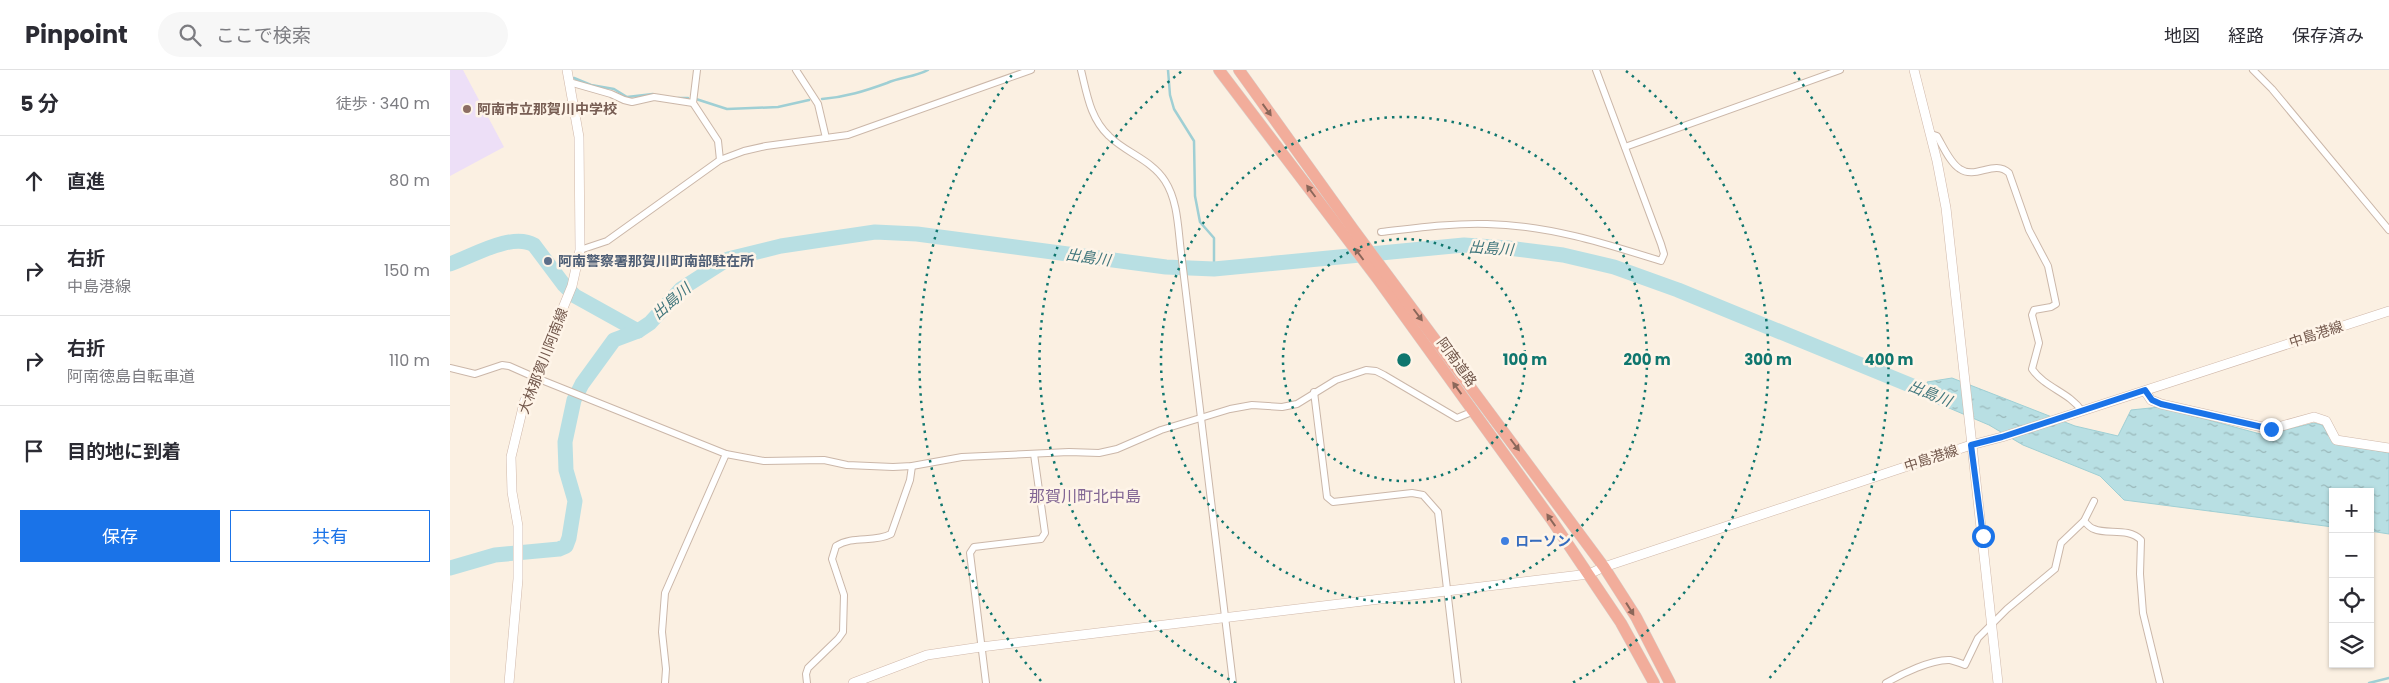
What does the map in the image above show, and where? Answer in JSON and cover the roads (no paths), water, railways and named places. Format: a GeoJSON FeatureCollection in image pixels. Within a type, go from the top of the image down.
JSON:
{"type":"FeatureCollection","features":[{"type":"Feature","properties":{"kind":"highway","name":"阿南道路"},"geometry":{"type":"LineString","coordinates":[[1219,70],[1341,230],[1383,278],[1604,567],[1636,617],[1670,683]]}},
{"type":"Feature","properties":{"kind":"highway","name":"阿南道路"},"geometry":{"type":"LineString","coordinates":[[1239,70],[1353,229],[1383,278],[1589,574],[1621,623],[1654,683]]}},
{"type":"Feature","properties":{"kind":"main road","name":"大林那賀川阿南線"},"geometry":{"type":"LineString","coordinates":[[509,683],[518,558],[518,526],[510,475],[511,457],[524,403],[567,299],[580,250],[579,137],[567,70]]}},
{"type":"Feature","properties":{"kind":"main road"},"geometry":{"type":"LineString","coordinates":[[1914,70],[1931,134],[1946,208],[1998,683]]}},
{"type":"Feature","properties":{"kind":"main road","name":"中島港線"},"geometry":{"type":"LineString","coordinates":[[853,683],[927,655],[981,647],[1589,574],[1604,567],[1971,445],[2002,437],[2389,311]]}},
{"type":"Feature","properties":{"kind":"main road"},"geometry":{"type":"LineString","coordinates":[[2145,390],[2152,400],[2161,404],[2271,429],[2314,417],[2326,421],[2336,440],[2389,448]]}},
{"type":"Feature","properties":{"kind":"street"},"geometry":{"type":"LineString","coordinates":[[698,70],[694,103],[718,141],[720,160]]}},
{"type":"Feature","properties":{"kind":"street"},"geometry":{"type":"LineString","coordinates":[[796,70],[818,104],[826,138]]}},
{"type":"Feature","properties":{"kind":"street"},"geometry":{"type":"LineString","coordinates":[[580,250],[607,241],[720,160],[744,150],[848,135],[1031,70]]}},
{"type":"Feature","properties":{"kind":"street"},"geometry":{"type":"LineString","coordinates":[[1081,70],[1092,112],[1099,124],[1109,137],[1152,167],[1165,181],[1172,197],[1181,252],[1233,683]]}},
{"type":"Feature","properties":{"kind":"street"},"geometry":{"type":"LineString","coordinates":[[1381,232],[1434,225],[1488,224],[1533,228],[1579,236],[1661,261],[1664,254],[1661,244],[1596,70]]}},
{"type":"Feature","properties":{"kind":"street"},"geometry":{"type":"LineString","coordinates":[[1625,147],[1840,70]]}},
{"type":"Feature","properties":{"kind":"street"},"geometry":{"type":"LineString","coordinates":[[2253,70],[2272,89],[2389,230]]}},
{"type":"Feature","properties":{"kind":"street"},"geometry":{"type":"LineString","coordinates":[[569,82],[632,102],[654,98],[694,103]]}},
{"type":"Feature","properties":{"kind":"street"},"geometry":{"type":"LineString","coordinates":[[1931,134],[1937,136],[1958,168],[1965,172],[1996,167],[2004,168],[2009,173],[2029,230],[2048,266],[2056,304],[2051,307],[2034,310],[2032,315],[2039,343],[2032,369],[2038,378],[2074,399],[2082,410]]}},
{"type":"Feature","properties":{"kind":"street"},"geometry":{"type":"LineString","coordinates":[[450,368],[475,374],[502,365],[509,366],[726,454],[764,461],[824,460],[847,465],[912,466],[962,457],[1099,453],[1117,449],[1161,430],[1252,405],[1282,407],[1297,404],[1336,380],[1366,370],[1376,371],[1457,418],[1474,411]]}},
{"type":"Feature","properties":{"kind":"street"},"geometry":{"type":"LineString","coordinates":[[1314,392],[1327,497],[1333,502],[1412,493],[1423,495],[1438,512],[1458,683]]}},
{"type":"Feature","properties":{"kind":"street"},"geometry":{"type":"LineString","coordinates":[[665,683],[666,669],[662,632],[665,593],[726,454]]}},
{"type":"Feature","properties":{"kind":"street"},"geometry":{"type":"LineString","coordinates":[[986,683],[970,553],[974,547],[1041,538],[1045,533],[1034,454]]}},
{"type":"Feature","properties":{"kind":"street"},"geometry":{"type":"LineString","coordinates":[[807,683],[806,674],[808,668],[843,632],[844,595],[832,560],[836,546],[844,541],[884,537],[891,534],[910,480],[912,466]]}},
{"type":"Feature","properties":{"kind":"street"},"geometry":{"type":"LineString","coordinates":[[1886,683],[1897,676],[1927,665],[1949,660],[1965,665],[1978,638],[2007,609],[2055,570],[2061,543],[2084,521],[2094,501]]}},
{"type":"Feature","properties":{"kind":"street"},"geometry":{"type":"LineString","coordinates":[[2084,521],[2094,530],[2115,530],[2137,536],[2141,540],[2140,574],[2144,614],[2160,683]]}},
{"type":"Feature","properties":{"kind":"water"},"geometry":{"type":"Polygon","coordinates":[[[1952,378],[2075,426],[2118,436],[2131,410],[2160,407],[2264,435],[2314,423],[2322,425],[2335,443],[2389,453],[2389,534],[2374,532],[2374,488],[2329,488],[2329,526],[2124,500],[2100,476],[2023,445],[1989,425],[1935,402],[1927,382],[1952,378]]]}},
{"type":"Feature","properties":{"kind":"waterway"},"geometry":{"type":"LineString","coordinates":[[822,99],[871,89],[928,70]]}},
{"type":"Feature","properties":{"kind":"waterway"},"geometry":{"type":"LineString","coordinates":[[1168,70],[1170,95],[1174,109],[1194,141],[1195,196],[1200,222],[1214,238],[1214,269]]}},
{"type":"Feature","properties":{"kind":"waterway"},"geometry":{"type":"LineString","coordinates":[[574,78],[591,85],[614,89],[627,97],[653,94]]}},
{"type":"Feature","properties":{"kind":"waterway"},"geometry":{"type":"LineString","coordinates":[[678,98],[688,98]]}},
{"type":"Feature","properties":{"kind":"waterway"},"geometry":{"type":"LineString","coordinates":[[696,99],[727,109],[778,107],[809,100]]}},
{"type":"Feature","properties":{"kind":"waterway","name":"出島川"},"geometry":{"type":"LineString","coordinates":[[450,568],[495,555],[559,549],[566,546],[575,501],[566,470],[565,442],[574,400],[582,384],[614,340],[638,331],[650,323],[681,289],[728,259],[781,246],[875,232],[917,234],[1166,267],[1214,269],[1464,245],[1563,255],[1614,267],[1678,290],[1949,401]]}},
{"type":"Feature","properties":{"kind":"waterway","name":"出島川"},"geometry":{"type":"LineString","coordinates":[[450,264],[504,243],[515,241],[534,245],[564,285],[575,296],[638,331]]}},
{"type":"Feature","properties":{"kind":"waterway"},"geometry":{"type":"LineString","coordinates":[[2369,683],[2389,678]]}},
{"type":"Feature","properties":{"kind":"place","name":"阿南市立那賀川中学校"},"geometry":{"type":"Point","coordinates":[467,109]}},
{"type":"Feature","properties":{"kind":"place","name":"阿南警察署那賀川町南部駐在所"},"geometry":{"type":"Point","coordinates":[548,261]}},
{"type":"Feature","properties":{"kind":"place","name":"ローソン"},"geometry":{"type":"Point","coordinates":[1505,541]}},
{"type":"Feature","properties":{"kind":"district","name":"那賀川町北中島"},"geometry":{"type":"Point","coordinates":[1085,496]}}]}
